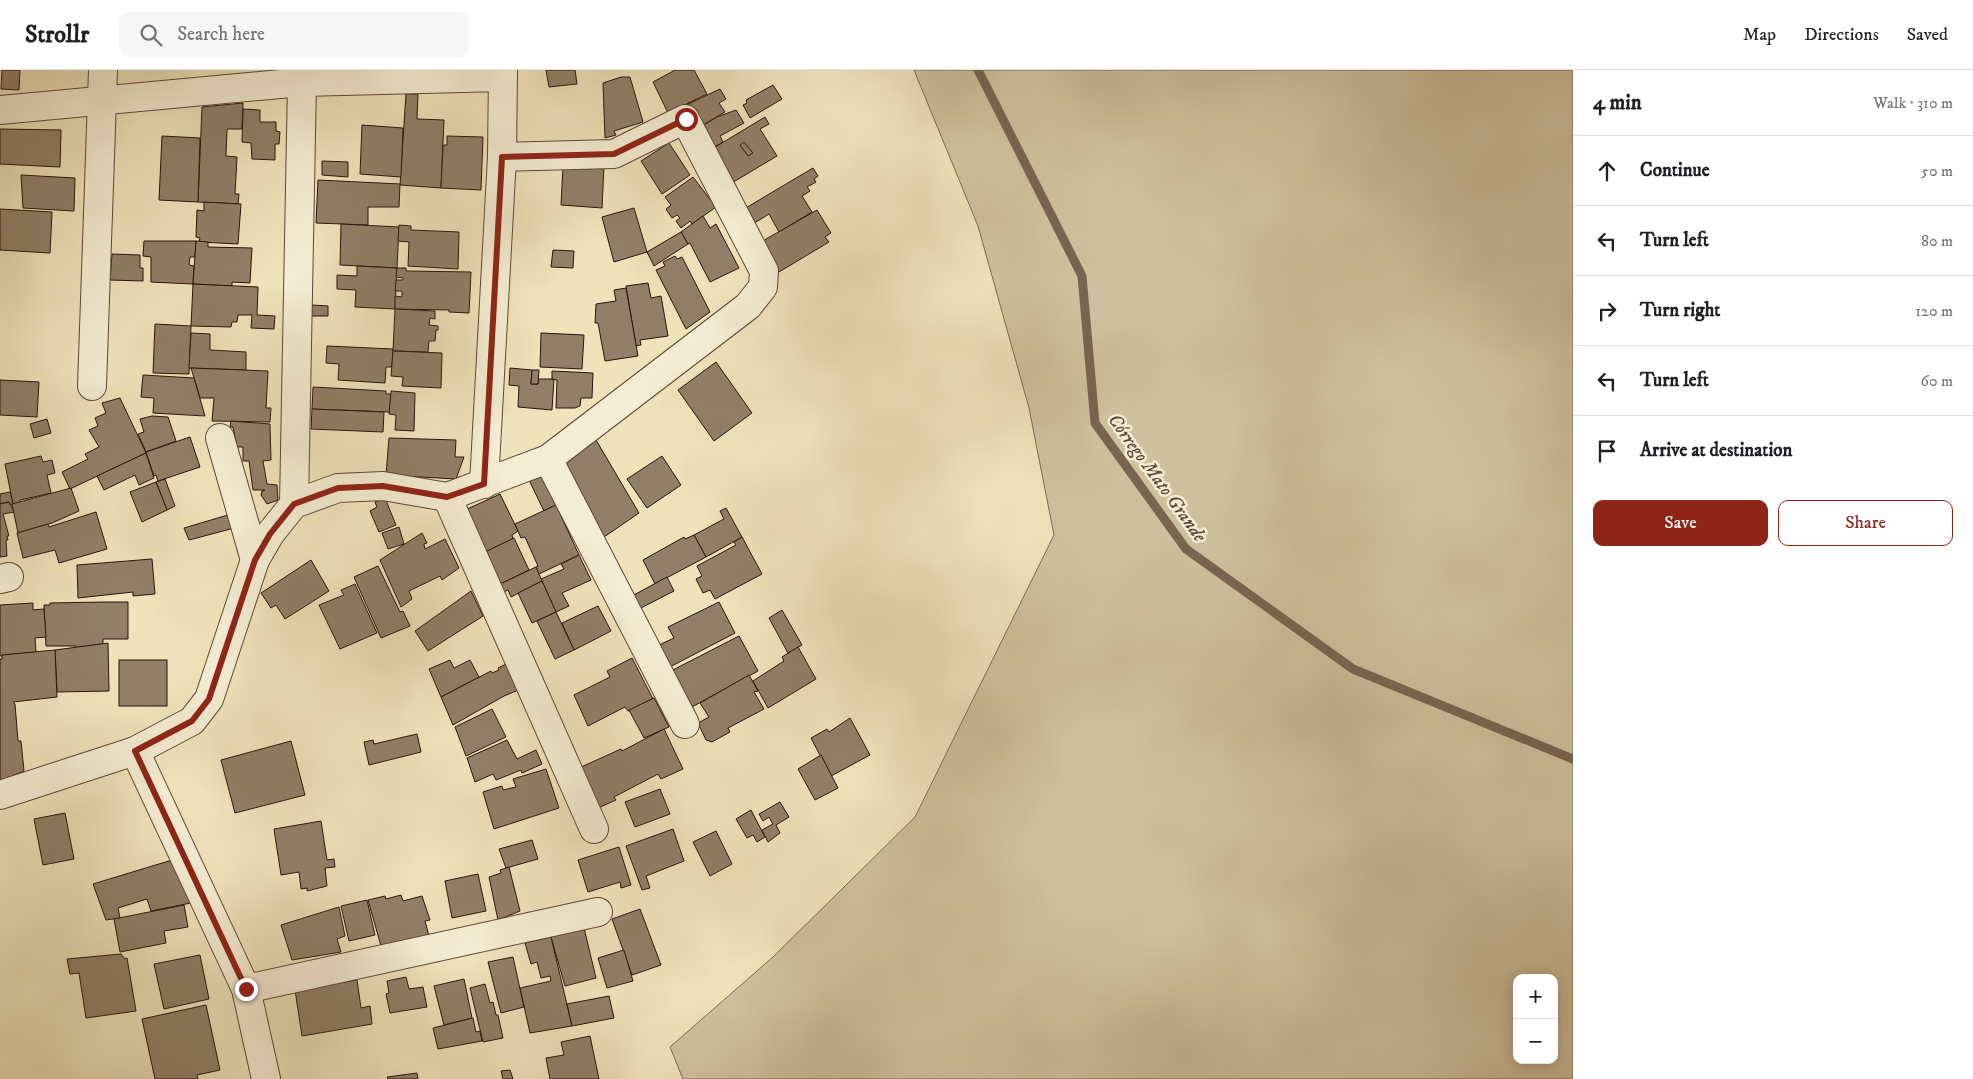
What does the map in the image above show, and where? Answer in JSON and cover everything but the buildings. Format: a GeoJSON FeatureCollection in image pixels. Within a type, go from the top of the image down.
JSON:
{"type":"FeatureCollection","features":[{"type":"Feature","properties":{"kind":"street"},"geometry":{"type":"LineString","coordinates":[[92,386],[103,70]]}},
{"type":"Feature","properties":{"kind":"street"},"geometry":{"type":"LineString","coordinates":[[0,110],[302,82],[503,73],[502,157],[484,484]]}},
{"type":"Feature","properties":{"kind":"street"},"geometry":{"type":"LineString","coordinates":[[294,504],[302,82]]}},
{"type":"Feature","properties":{"kind":"street"},"geometry":{"type":"LineString","coordinates":[[0,795],[135,751],[192,721],[209,699],[255,560],[270,534],[294,504],[338,488],[383,486],[447,497],[548,460],[748,306],[763,287],[764,271],[686,119],[614,154],[502,157]]}},
{"type":"Feature","properties":{"kind":"street"},"geometry":{"type":"LineString","coordinates":[[220,438],[255,560]]}},
{"type":"Feature","properties":{"kind":"street"},"geometry":{"type":"LineString","coordinates":[[548,460],[685,724]]}},
{"type":"Feature","properties":{"kind":"street"},"geometry":{"type":"LineString","coordinates":[[447,497],[594,829]]}},
{"type":"Feature","properties":{"kind":"street"},"geometry":{"type":"LineString","coordinates":[[135,751],[246,989],[266,1079]]}},
{"type":"Feature","properties":{"kind":"street"},"geometry":{"type":"LineString","coordinates":[[246,989],[598,912]]}},
{"type":"Feature","properties":{"kind":"shaded area"},"geometry":{"type":"Polygon","coordinates":[[[914,70],[1573,70],[1573,1079],[683,1079],[670,1047],[773,957],[915,817],[1054,535],[1029,408],[978,226],[914,70]]]}},
{"type":"Feature","properties":{"kind":"waterway","name":"Córrego Mato Grande"},"geometry":{"type":"LineString","coordinates":[[978,70],[1082,276],[1095,423],[1186,549],[1353,669],[1573,759]]}},
{"type":"Feature","properties":{"kind":"route"},"geometry":{"type":"LineString","coordinates":[[246,989],[135,751],[192,721],[209,699],[255,560],[270,534],[294,504],[338,488],[383,486],[447,497],[484,484],[502,157],[614,154],[686,119]]}}]}
